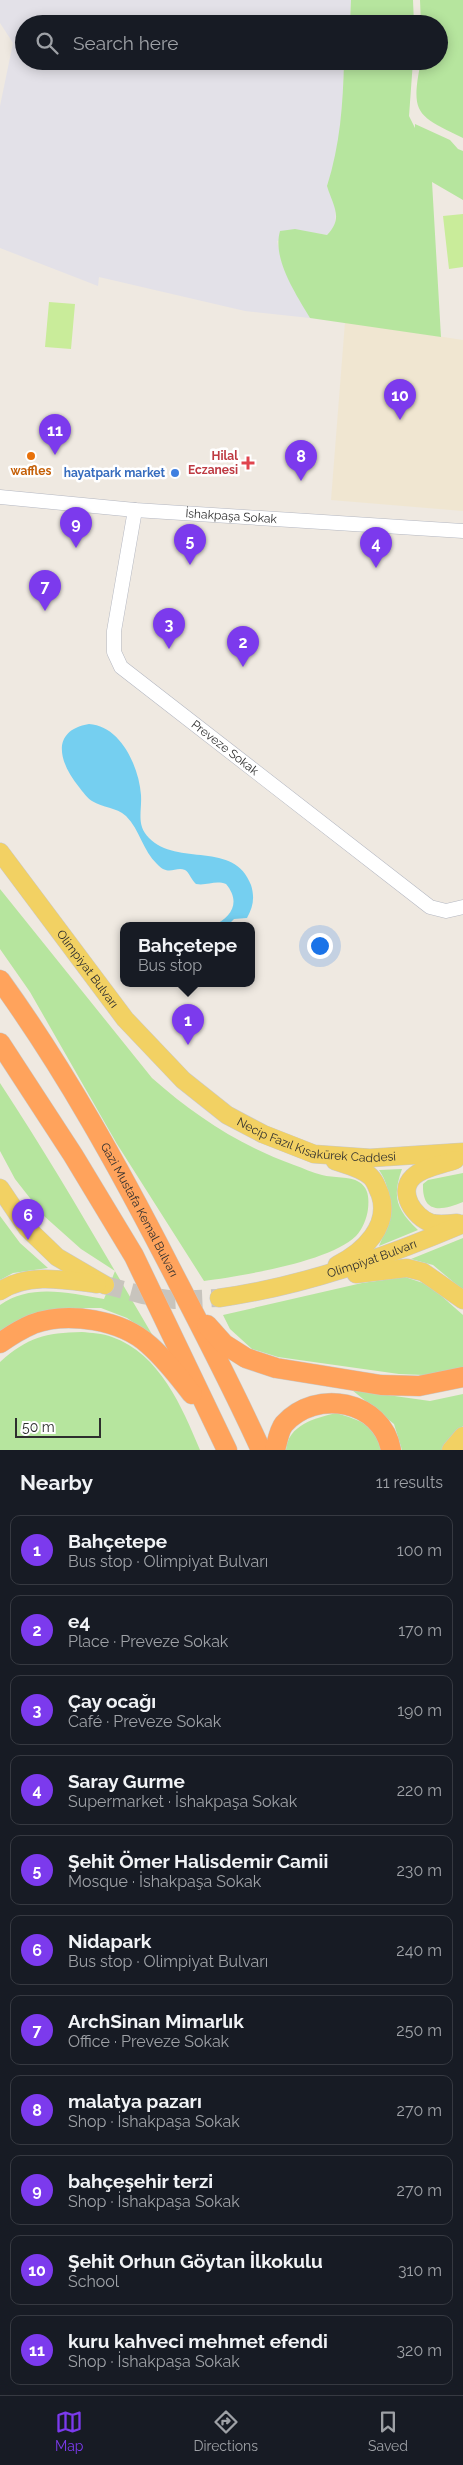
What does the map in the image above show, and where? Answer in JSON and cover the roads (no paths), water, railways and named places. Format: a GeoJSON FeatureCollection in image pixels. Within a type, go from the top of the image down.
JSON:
{"type":"FeatureCollection","features":[{"type":"Feature","properties":{"kind":"highway","name":"Gazi Mustafa Kemal Bulvarı"},"geometry":{"type":"LineString","coordinates":[[0,980],[28,1020],[126,1182],[261,1450]]}},
{"type":"Feature","properties":{"kind":"highway"},"geometry":{"type":"LineString","coordinates":[[0,1043],[73,1156],[134,1256],[214,1421],[226,1450]]}},
{"type":"Feature","properties":{"kind":"highway"},"geometry":{"type":"LineString","coordinates":[[188,1303],[224,1344],[246,1358],[276,1368],[381,1384],[419,1386],[463,1377]]}},
{"type":"Feature","properties":{"kind":"highway"},"geometry":{"type":"LineString","coordinates":[[0,1343],[35,1324],[62,1318],[111,1325],[132,1333],[149,1344],[214,1421]]}},
{"type":"Feature","properties":{"kind":"highway"},"geometry":{"type":"LineString","coordinates":[[275,1450],[283,1425],[302,1410],[331,1402],[352,1406],[377,1420],[385,1430],[391,1450]]}},
{"type":"Feature","properties":{"kind":"main road","name":"Olimpiyat Bulvarı"},"geometry":{"type":"LineString","coordinates":[[0,852],[125,1019],[183,1080]]}},
{"type":"Feature","properties":{"kind":"main road","name":"Necip Fazıl Kısakürek Caddesi"},"geometry":{"type":"LineString","coordinates":[[183,1080],[227,1115],[262,1134],[314,1154],[370,1158],[463,1152]]}},
{"type":"Feature","properties":{"kind":"main road"},"geometry":{"type":"LineString","coordinates":[[310,1279],[345,1261],[368,1243],[376,1232],[382,1209],[376,1183],[363,1171],[314,1154]]}},
{"type":"Feature","properties":{"kind":"main road"},"geometry":{"type":"LineString","coordinates":[[463,1157],[421,1171],[411,1178],[407,1190],[411,1207],[419,1217],[430,1223],[442,1225],[463,1224]]}},
{"type":"Feature","properties":{"kind":"main road"},"geometry":{"type":"LineString","coordinates":[[0,1188],[27,1228],[57,1257],[105,1285],[49,1278],[27,1281],[0,1291]]}},
{"type":"Feature","properties":{"kind":"main road","name":"Olimpiyat Bulvarı"},"geometry":{"type":"LineString","coordinates":[[219,1298],[254,1293],[310,1279],[392,1254],[463,1224]]}},
{"type":"Feature","properties":{"kind":"main road"},"geometry":{"type":"LineString","coordinates":[[310,1279],[407,1268],[423,1272],[463,1300]]}},
{"type":"Feature","properties":{"kind":"main road"},"geometry":{"type":"LineString","coordinates":[[451,1450],[463,1436]]}},
{"type":"Feature","properties":{"kind":"street","name":"İshakpaşa Sokak"},"geometry":{"type":"LineString","coordinates":[[0,497],[135,510],[463,531]]}},
{"type":"Feature","properties":{"kind":"street","name":"Preveze Sokak"},"geometry":{"type":"LineString","coordinates":[[135,510],[114,631],[114,652],[122,667],[430,907],[446,911],[463,907]]}},
{"type":"Feature","properties":{"kind":"water"},"geometry":{"type":"Polygon","coordinates":[[[89,724],[100,726],[119,740],[126,750],[137,772],[141,795],[140,818],[142,828],[149,838],[161,846],[174,851],[219,858],[232,863],[243,871],[251,885],[253,894],[252,906],[247,918],[234,919],[231,922],[220,922],[229,914],[233,903],[231,891],[226,884],[196,884],[185,870],[168,871],[161,868],[152,859],[126,816],[88,798],[72,778],[63,759],[63,741],[76,728],[89,724]]]}},
{"type":"Feature","properties":{"kind":"tunnel"},"geometry":{"type":"LineString","coordinates":[[105,1285],[143,1295],[175,1300],[219,1298]]}},
{"type":"Feature","properties":{"kind":"place","name":"Şehit Orhun Göytan İlkokulu"},"geometry":{"type":"Point","coordinates":[400,420]}},
{"type":"Feature","properties":{"kind":"place","name":"kuru kahveci mehmet efendi"},"geometry":{"type":"Point","coordinates":[55,455]}},
{"type":"Feature","properties":{"kind":"place","name":"waffles"},"geometry":{"type":"Point","coordinates":[31,456]}},
{"type":"Feature","properties":{"kind":"place","name":"Hilal Eczanesi"},"geometry":{"type":"Point","coordinates":[248,463]}},
{"type":"Feature","properties":{"kind":"place","name":"hayatpark market"},"geometry":{"type":"Point","coordinates":[175,473]}},
{"type":"Feature","properties":{"kind":"place","name":"malatya pazarı"},"geometry":{"type":"Point","coordinates":[301,481]}},
{"type":"Feature","properties":{"kind":"place","name":"bahçeşehir terzi"},"geometry":{"type":"Point","coordinates":[76,548]}},
{"type":"Feature","properties":{"kind":"place","name":"Şehit Ömer Halisdemir Camii"},"geometry":{"type":"Point","coordinates":[190,565]}},
{"type":"Feature","properties":{"kind":"place","name":"Saray Gurme"},"geometry":{"type":"Point","coordinates":[376,568]}},
{"type":"Feature","properties":{"kind":"place","name":"ArchSinan Mimarlık"},"geometry":{"type":"Point","coordinates":[45,611]}},
{"type":"Feature","properties":{"kind":"place","name":"Çay ocağı"},"geometry":{"type":"Point","coordinates":[169,649]}},
{"type":"Feature","properties":{"kind":"place","name":"e4"},"geometry":{"type":"Point","coordinates":[243,667]}},
{"type":"Feature","properties":{"kind":"place","name":"Bahçetepe"},"geometry":{"type":"Point","coordinates":[188,1045]}},
{"type":"Feature","properties":{"kind":"place","name":"Nidapark"},"geometry":{"type":"Point","coordinates":[28,1240]}}]}
